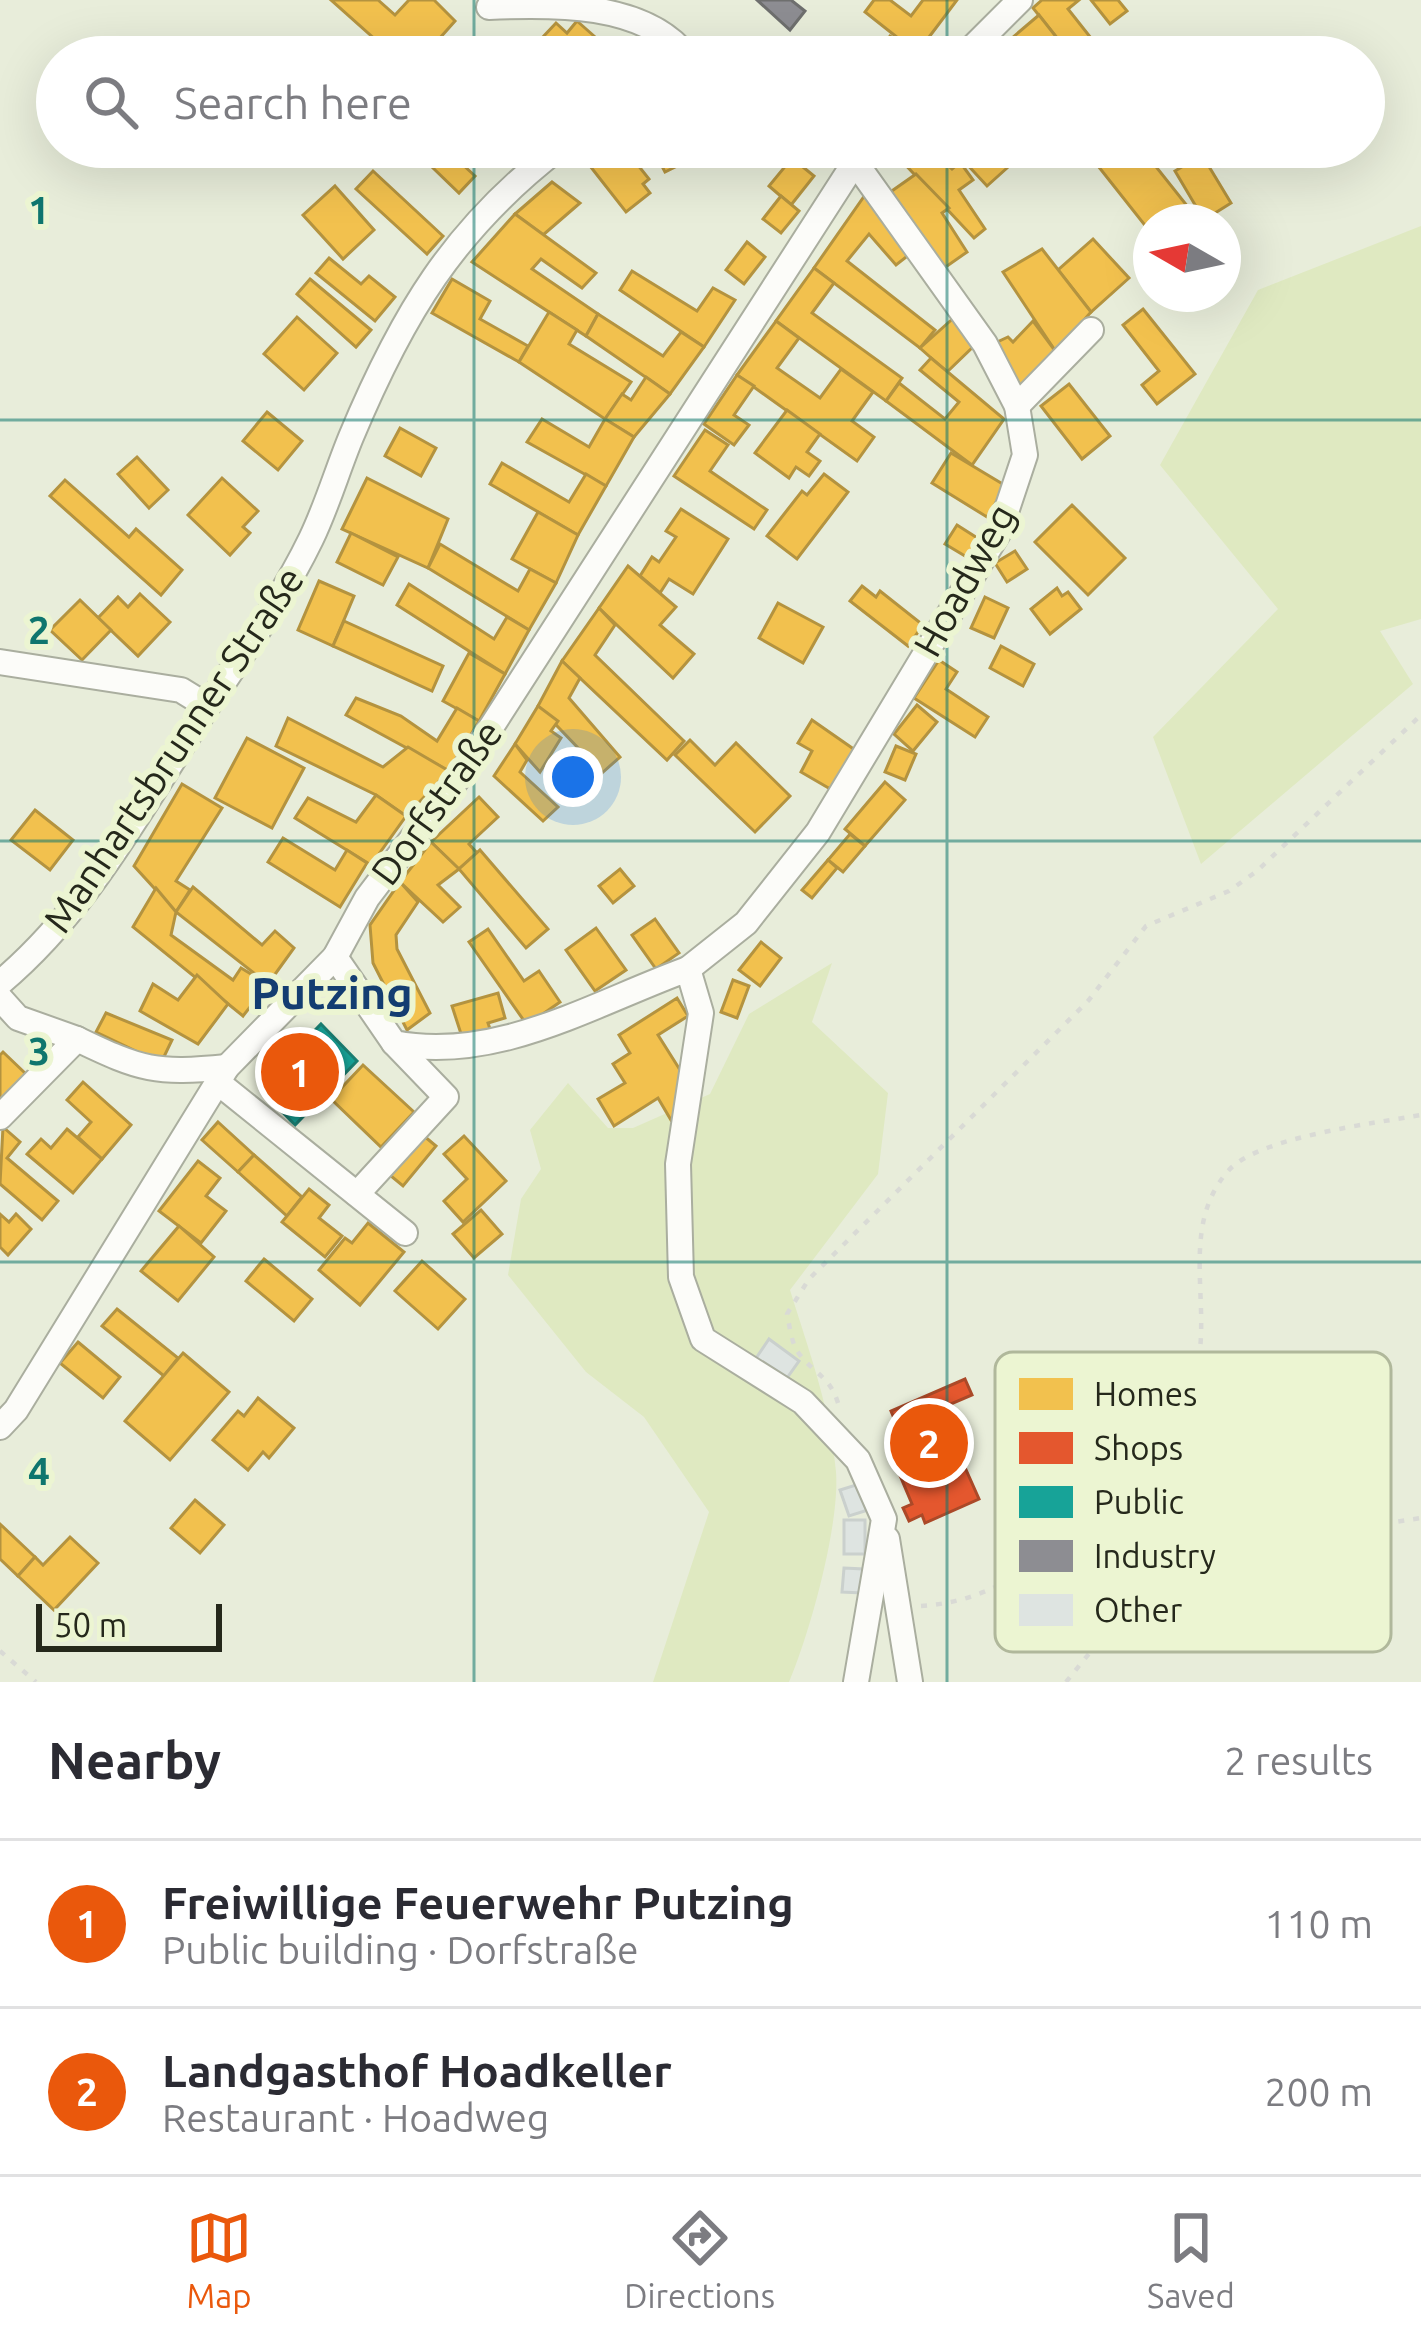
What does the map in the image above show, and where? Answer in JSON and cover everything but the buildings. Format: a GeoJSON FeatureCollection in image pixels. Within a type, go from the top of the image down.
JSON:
{"type":"FeatureCollection","features":[{"type":"Feature","properties":{"kind":"street"},"geometry":{"type":"LineString","coordinates":[[984,36],[1020,0]]}},
{"type":"Feature","properties":{"kind":"street"},"geometry":{"type":"LineString","coordinates":[[489,7],[552,4],[628,19],[660,36]]}},
{"type":"Feature","properties":{"kind":"street","name":"Manhartsbrunner Straße"},"geometry":{"type":"LineString","coordinates":[[0,982],[35,954],[86,895],[264,626],[313,536],[361,415],[431,274],[487,210],[536,168]]}},
{"type":"Feature","properties":{"kind":"street","name":"Dorfstraße"},"geometry":{"type":"LineString","coordinates":[[0,1427],[16,1410],[224,1076],[334,957],[367,898],[459,777],[851,168]]}},
{"type":"Feature","properties":{"kind":"street","name":"Hoadweg"},"geometry":{"type":"LineString","coordinates":[[394,1043],[434,1050],[492,1045],[688,969],[746,923],[818,832],[1000,530],[1024,455],[1017,406],[985,344],[859,168]]}},
{"type":"Feature","properties":{"kind":"street"},"geometry":{"type":"LineString","coordinates":[[1017,406],[1091,330]]}},
{"type":"Feature","properties":{"kind":"street"},"geometry":{"type":"LineString","coordinates":[[0,662],[181,690],[207,706]]}},
{"type":"Feature","properties":{"kind":"street"},"geometry":{"type":"LineString","coordinates":[[334,957],[394,1043],[446,1097],[356,1194]]}},
{"type":"Feature","properties":{"kind":"street"},"geometry":{"type":"LineString","coordinates":[[688,969],[701,1013],[678,1164],[681,1277],[691,1315],[704,1339],[803,1402],[858,1460],[884,1519],[910,1682]]}},
{"type":"Feature","properties":{"kind":"street"},"geometry":{"type":"LineString","coordinates":[[0,998],[18,1018],[140,1069],[224,1076],[405,1233]]}},
{"type":"Feature","properties":{"kind":"street"},"geometry":{"type":"LineString","coordinates":[[0,1117],[77,1039]]}},
{"type":"Feature","properties":{"kind":"street"},"geometry":{"type":"LineString","coordinates":[[856,1682],[884,1519]]}},
{"type":"Feature","properties":{"kind":"path"},"geometry":{"type":"LineString","coordinates":[[838,1438],[838,1403],[832,1382],[800,1355],[787,1314],[809,1279],[1088,1001],[1146,926],[1229,891],[1257,871],[1421,715]]}},
{"type":"Feature","properties":{"kind":"path"},"geometry":{"type":"LineString","coordinates":[[1194,1352],[1199,1241],[1230,1169],[1256,1152],[1421,1115]]}},
{"type":"Feature","properties":{"kind":"path"},"geometry":{"type":"LineString","coordinates":[[1391,1521],[1421,1517]]}},
{"type":"Feature","properties":{"kind":"path"},"geometry":{"type":"LineString","coordinates":[[898,1607],[941,1605],[995,1586]]}},
{"type":"Feature","properties":{"kind":"path"},"geometry":{"type":"LineString","coordinates":[[0,1651],[36,1682]]}},
{"type":"Feature","properties":{"kind":"path"},"geometry":{"type":"LineString","coordinates":[[1066,1682],[1090,1652]]}},
{"type":"Feature","properties":{"kind":"green space"},"geometry":{"type":"Polygon","coordinates":[[[1421,226],[1421,619],[1380,631],[1413,684],[1201,864],[1153,737],[1278,609],[1160,465],[1258,290],[1421,226]]]}},
{"type":"Feature","properties":{"kind":"green space"},"geometry":{"type":"Polygon","coordinates":[[[832,963],[812,1022],[888,1093],[878,1174],[790,1290],[824,1402],[836,1472],[822,1578],[789,1682],[653,1682],[709,1512],[644,1417],[586,1372],[508,1275],[521,1199],[541,1169],[530,1130],[568,1083],[608,1128],[633,1128],[710,1094],[749,1014],[832,963]]]}},
{"type":"Feature","properties":{"kind":"place","name":"Freiwillige Feuerwehr Putzing"},"geometry":{"type":"Point","coordinates":[300,1072]}},
{"type":"Feature","properties":{"kind":"place","name":"Landgasthof Hoadkeller"},"geometry":{"type":"Point","coordinates":[929,1443]}},
{"type":"Feature","properties":{"kind":"district","name":"Putzing"},"geometry":{"type":"Point","coordinates":[332,992]}}]}
